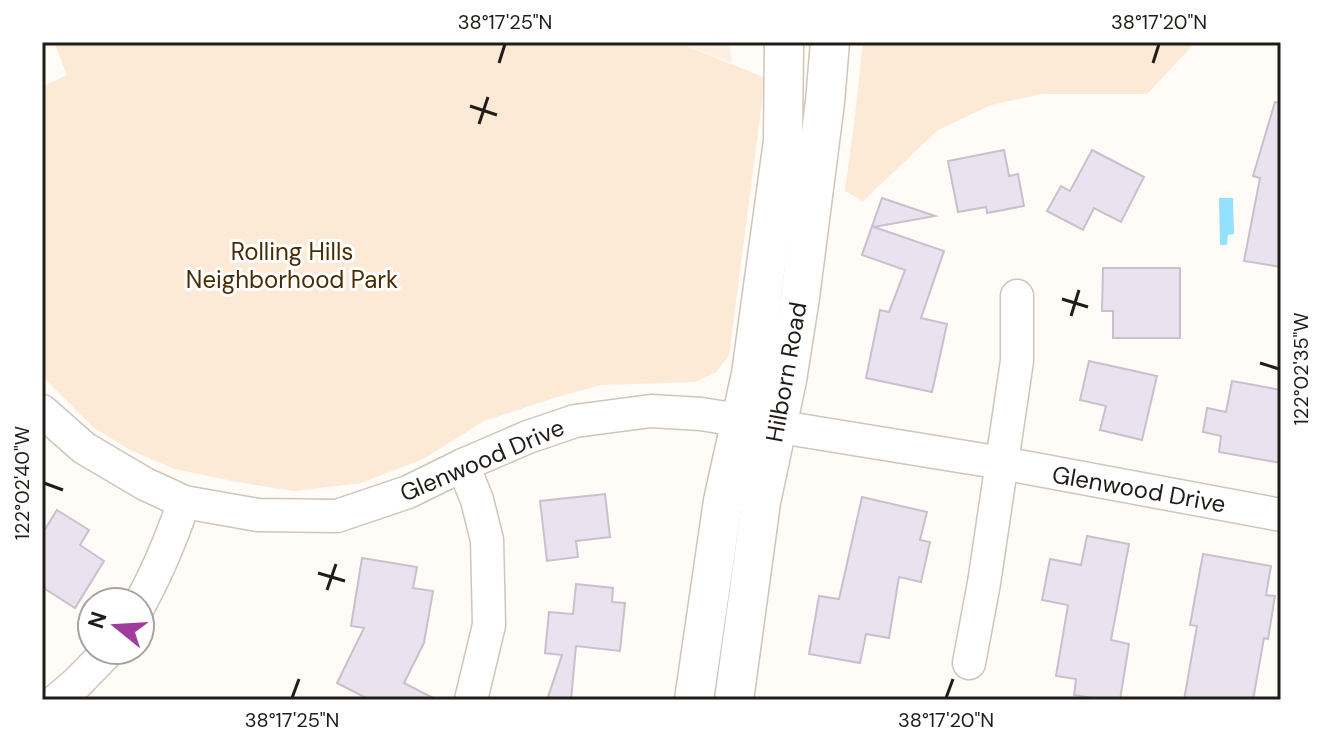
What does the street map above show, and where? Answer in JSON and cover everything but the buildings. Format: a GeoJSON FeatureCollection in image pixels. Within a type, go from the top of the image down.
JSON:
{"type":"FeatureCollection","features":[{"type":"Feature","properties":{"kind":"street","name":"Hilborn Road"},"geometry":{"type":"LineString","coordinates":[[694,700],[723,501],[751,374],[783,141],[784,42]]}},
{"type":"Feature","properties":{"kind":"street","name":"Hilborn Road"},"geometry":{"type":"LineString","coordinates":[[734,700],[761,502],[787,380],[814,196],[830,42]]}},
{"type":"Feature","properties":{"kind":"street"},"geometry":{"type":"LineString","coordinates":[[969,663],[1017,361],[1017,296]]}},
{"type":"Feature","properties":{"kind":"street","name":"Glenwood Drive"},"geometry":{"type":"LineString","coordinates":[[42,411],[84,448],[145,484],[184,502],[258,515],[337,516],[408,492],[528,437],[575,421],[651,411],[694,413],[1002,463],[1281,515]]}},
{"type":"Feature","properties":{"kind":"street"},"geometry":{"type":"LineString","coordinates":[[463,465],[477,500],[487,540],[489,625],[471,700]]}},
{"type":"Feature","properties":{"kind":"street"},"geometry":{"type":"LineString","coordinates":[[149,586],[184,502]]}},
{"type":"Feature","properties":{"kind":"street"},"geometry":{"type":"LineString","coordinates":[[57,700],[94,666]]}},
{"type":"Feature","properties":{"kind":"shaded area"},"geometry":{"type":"Polygon","coordinates":[[[677,42],[729,42],[732,63],[677,42]]]}},
{"type":"Feature","properties":{"kind":"green space","name":"Rolling Hills Neighborhood Park"},"geometry":{"type":"Polygon","coordinates":[[[54,42],[677,42],[765,78],[729,355],[716,372],[695,382],[601,385],[484,421],[423,459],[361,483],[294,491],[175,469],[132,451],[94,428],[42,376],[42,87],[67,75],[54,42]]]}},
{"type":"Feature","properties":{"kind":"green space"},"geometry":{"type":"Polygon","coordinates":[[[863,42],[1196,42],[1147,94],[1041,94],[991,105],[938,130],[863,201],[845,191],[863,42]]]}},
{"type":"Feature","properties":{"kind":"water"},"geometry":{"type":"Polygon","coordinates":[[[1219,198],[1233,198],[1234,234],[1228,235],[1227,245],[1220,245],[1219,198]]]}}]}
